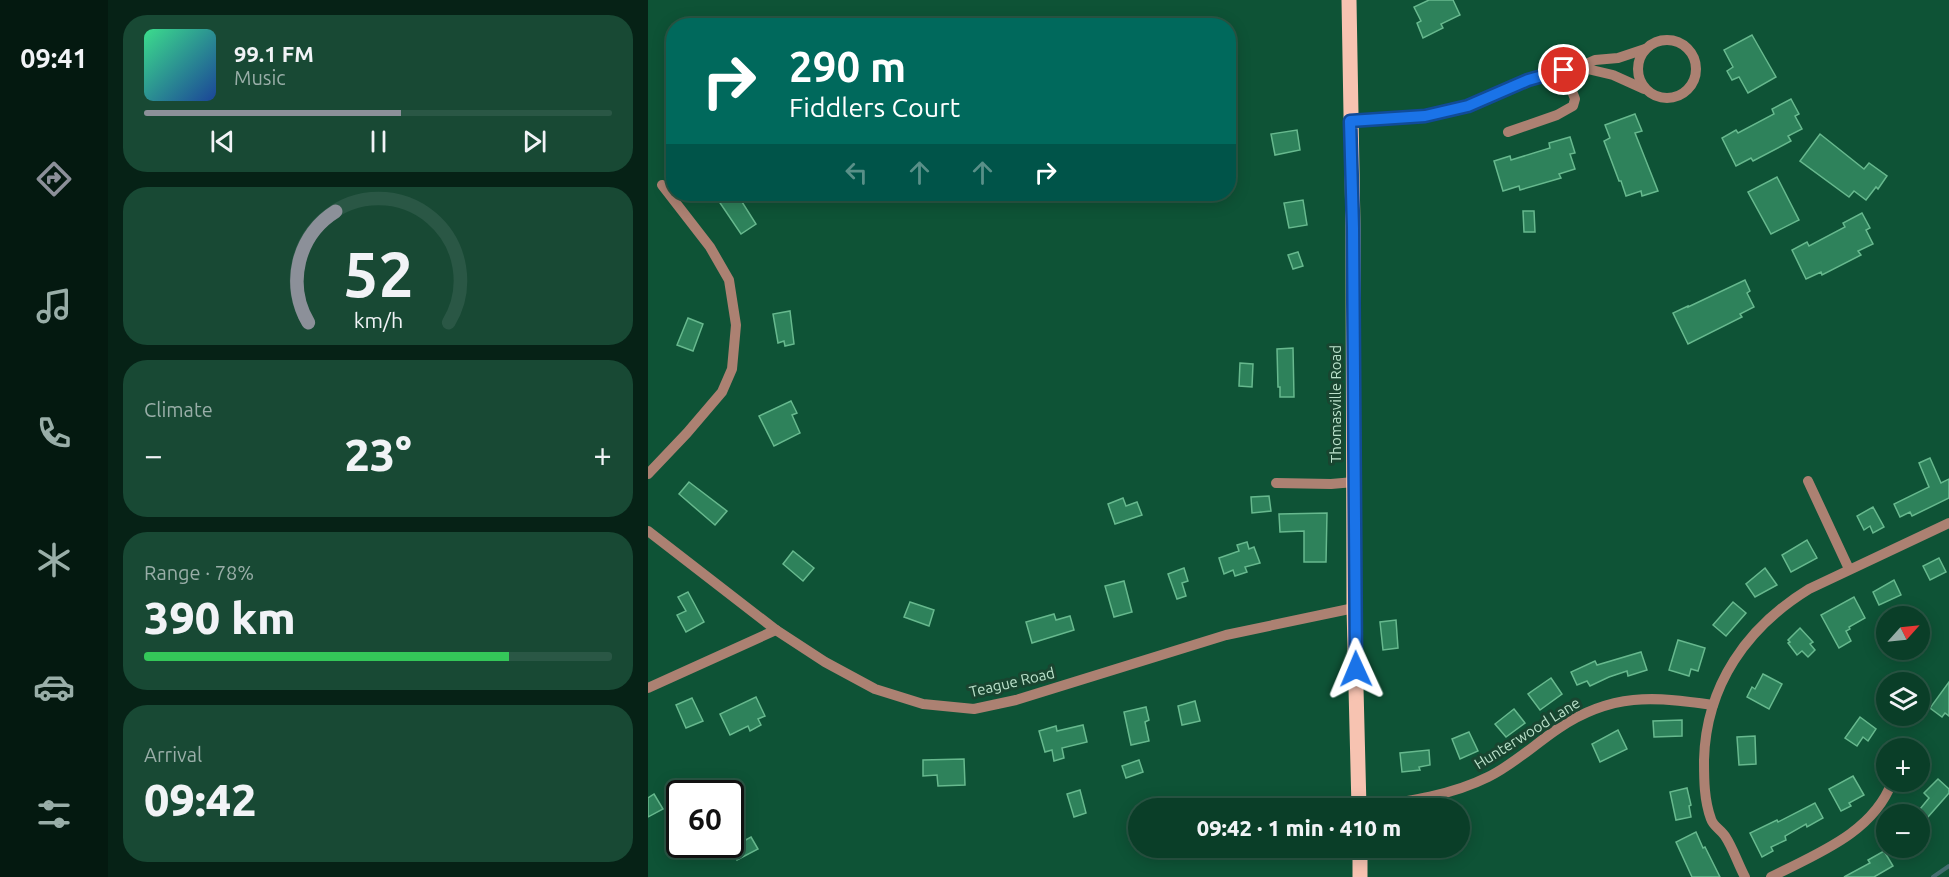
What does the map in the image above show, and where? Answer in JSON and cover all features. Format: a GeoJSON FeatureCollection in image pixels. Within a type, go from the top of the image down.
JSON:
{"type":"FeatureCollection","features":[{"type":"Feature","properties":{"kind":"main road","name":"Thomasville Road"},"geometry":{"type":"LineString","coordinates":[[1349,0],[1353,228],[1354,608],[1359,798]]}},
{"type":"Feature","properties":{"kind":"main road"},"geometry":{"type":"LineString","coordinates":[[1360,858],[1360,877]]}},
{"type":"Feature","properties":{"kind":"street"},"geometry":{"type":"LineString","coordinates":[[1579,67],[1613,75],[1658,97],[1671,98],[1688,88],[1696,71],[1694,58],[1687,47],[1675,40],[1662,39],[1650,44],[1641,54],[1638,66],[1640,79],[1647,90]]}},
{"type":"Feature","properties":{"kind":"street"},"geometry":{"type":"LineString","coordinates":[[1350,121],[1436,114],[1468,106],[1528,80],[1579,67],[1595,60],[1618,58],[1645,50]]}},
{"type":"Feature","properties":{"kind":"street"},"geometry":{"type":"LineString","coordinates":[[1508,132],[1557,115],[1573,106],[1575,99],[1564,70]]}},
{"type":"Feature","properties":{"kind":"street"},"geometry":{"type":"LineString","coordinates":[[662,185],[666,190]]}},
{"type":"Feature","properties":{"kind":"street"},"geometry":{"type":"LineString","coordinates":[[648,474],[722,392],[732,369],[736,325],[729,280],[710,247],[674,201]]}},
{"type":"Feature","properties":{"kind":"street"},"geometry":{"type":"LineString","coordinates":[[1808,480],[1850,569]]}},
{"type":"Feature","properties":{"kind":"street"},"geometry":{"type":"LineString","coordinates":[[1276,483],[1354,482]]}},
{"type":"Feature","properties":{"kind":"street"},"geometry":{"type":"LineString","coordinates":[[1745,877],[1725,836],[1711,821],[1704,772],[1704,751],[1713,705],[1730,667],[1745,643],[1759,627],[1790,601],[1850,569],[1949,523]]}},
{"type":"Feature","properties":{"kind":"street","name":"Teague Road"},"geometry":{"type":"LineString","coordinates":[[648,531],[776,630],[825,662],[874,689],[923,704],[974,709],[1016,699],[1226,635],[1354,608]]}},
{"type":"Feature","properties":{"kind":"street"},"geometry":{"type":"LineString","coordinates":[[648,688],[776,630]]}},
{"type":"Feature","properties":{"kind":"street","name":"Hunterwood Lane"},"geometry":{"type":"LineString","coordinates":[[1421,798],[1473,784],[1500,771],[1573,720],[1608,705],[1645,698],[1669,698],[1713,705]]}},
{"type":"Feature","properties":{"kind":"street"},"geometry":{"type":"LineString","coordinates":[[1771,877],[1848,836],[1875,811],[1888,792]]}},
{"type":"Feature","properties":{"kind":"building"},"geometry":{"type":"Polygon","coordinates":[[[1429,0],[1453,0],[1460,15],[1441,24],[1443,28],[1423,38],[1417,23],[1421,21],[1414,7],[1429,0]]]}},
{"type":"Feature","properties":{"kind":"building"},"geometry":{"type":"Polygon","coordinates":[[[1752,35],[1776,77],[1748,93],[1739,77],[1732,80],[1727,71],[1733,67],[1724,50],[1752,35]]]}},
{"type":"Feature","properties":{"kind":"building"},"geometry":{"type":"Polygon","coordinates":[[[1791,99],[1799,114],[1795,116],[1802,129],[1788,136],[1791,141],[1753,161],[1751,158],[1736,166],[1722,138],[1736,130],[1738,133],[1774,114],[1772,109],[1791,99]]]}},
{"type":"Feature","properties":{"kind":"building"},"geometry":{"type":"Polygon","coordinates":[[[1635,114],[1642,131],[1635,133],[1658,191],[1642,196],[1641,191],[1626,196],[1604,141],[1610,138],[1605,125],[1635,114]]]}},
{"type":"Feature","properties":{"kind":"building"},"geometry":{"type":"Polygon","coordinates":[[[1297,130],[1300,150],[1275,155],[1271,134],[1297,130]]]}},
{"type":"Feature","properties":{"kind":"building"},"geometry":{"type":"Polygon","coordinates":[[[1820,134],[1864,169],[1869,163],[1887,176],[1866,200],[1854,191],[1849,197],[1800,161],[1820,134]]]}},
{"type":"Feature","properties":{"kind":"building"},"geometry":{"type":"Polygon","coordinates":[[[1570,137],[1575,153],[1570,154],[1575,169],[1559,174],[1561,178],[1520,190],[1519,186],[1503,191],[1494,161],[1510,156],[1511,160],[1550,148],[1549,143],[1570,137]]]}},
{"type":"Feature","properties":{"kind":"building"},"geometry":{"type":"Polygon","coordinates":[[[1777,177],[1799,220],[1771,234],[1748,192],[1777,177]]]}},
{"type":"Feature","properties":{"kind":"building"},"geometry":{"type":"Polygon","coordinates":[[[1303,200],[1307,225],[1289,228],[1284,203],[1303,200]]]}},
{"type":"Feature","properties":{"kind":"building"},"geometry":{"type":"Polygon","coordinates":[[[719,201],[744,201],[756,224],[741,234],[719,201]]]}},
{"type":"Feature","properties":{"kind":"building"},"geometry":{"type":"Polygon","coordinates":[[[1523,211],[1534,211],[1535,232],[1524,232],[1523,211]]]}},
{"type":"Feature","properties":{"kind":"building"},"geometry":{"type":"Polygon","coordinates":[[[1862,213],[1870,228],[1866,230],[1873,244],[1858,251],[1861,255],[1822,275],[1821,272],[1806,279],[1792,250],[1807,242],[1809,246],[1845,227],[1843,223],[1862,213]]]}},
{"type":"Feature","properties":{"kind":"building"},"geometry":{"type":"Polygon","coordinates":[[[1298,252],[1303,266],[1293,269],[1288,255],[1298,252]]]}},
{"type":"Feature","properties":{"kind":"building"},"geometry":{"type":"Polygon","coordinates":[[[1745,280],[1750,291],[1747,293],[1754,307],[1740,314],[1742,317],[1688,344],[1673,313],[1745,280]]]}},
{"type":"Feature","properties":{"kind":"building"},"geometry":{"type":"Polygon","coordinates":[[[790,311],[794,344],[785,346],[784,341],[778,343],[773,314],[790,311]]]}},
{"type":"Feature","properties":{"kind":"building"},"geometry":{"type":"Polygon","coordinates":[[[688,318],[703,324],[693,351],[677,345],[688,318]]]}},
{"type":"Feature","properties":{"kind":"building"},"geometry":{"type":"Polygon","coordinates":[[[1293,348],[1294,397],[1280,397],[1277,349],[1293,348]]]}},
{"type":"Feature","properties":{"kind":"building"},"geometry":{"type":"Polygon","coordinates":[[[1240,363],[1253,364],[1252,387],[1239,386],[1240,363]]]}},
{"type":"Feature","properties":{"kind":"building"},"geometry":{"type":"Polygon","coordinates":[[[791,401],[797,413],[792,415],[800,433],[774,446],[759,416],[791,401]]]}},
{"type":"Feature","properties":{"kind":"building"},"geometry":{"type":"Polygon","coordinates":[[[1930,458],[1941,483],[1949,479],[1949,498],[1912,516],[1910,512],[1900,517],[1894,504],[1929,487],[1919,463],[1930,458]]]}},
{"type":"Feature","properties":{"kind":"building"},"geometry":{"type":"Polygon","coordinates":[[[689,482],[727,511],[715,525],[679,494],[689,482]]]}},
{"type":"Feature","properties":{"kind":"building"},"geometry":{"type":"Polygon","coordinates":[[[1269,496],[1271,511],[1252,513],[1251,497],[1269,496]]]}},
{"type":"Feature","properties":{"kind":"building"},"geometry":{"type":"Polygon","coordinates":[[[1123,498],[1126,506],[1137,502],[1142,515],[1115,524],[1108,504],[1123,498]]]}},
{"type":"Feature","properties":{"kind":"building"},"geometry":{"type":"Polygon","coordinates":[[[1873,507],[1884,527],[1873,533],[1870,526],[1864,530],[1857,516],[1873,507]]]}},
{"type":"Feature","properties":{"kind":"building"},"geometry":{"type":"Polygon","coordinates":[[[1327,513],[1326,562],[1304,562],[1304,531],[1280,532],[1279,514],[1327,513]]]}},
{"type":"Feature","properties":{"kind":"building"},"geometry":{"type":"Polygon","coordinates":[[[1807,540],[1817,558],[1791,572],[1782,555],[1807,540]]]}},
{"type":"Feature","properties":{"kind":"building"},"geometry":{"type":"Polygon","coordinates":[[[1247,542],[1249,549],[1254,547],[1260,563],[1245,567],[1247,572],[1235,576],[1233,570],[1224,574],[1219,558],[1239,551],[1237,545],[1247,542]]]}},
{"type":"Feature","properties":{"kind":"building"},"geometry":{"type":"Polygon","coordinates":[[[793,551],[814,568],[803,581],[783,564],[793,551]]]}},
{"type":"Feature","properties":{"kind":"building"},"geometry":{"type":"Polygon","coordinates":[[[1939,558],[1946,572],[1930,580],[1923,566],[1939,558]]]}},
{"type":"Feature","properties":{"kind":"building"},"geometry":{"type":"Polygon","coordinates":[[[1184,568],[1188,581],[1182,583],[1186,596],[1177,599],[1168,574],[1184,568]]]}},
{"type":"Feature","properties":{"kind":"building"},"geometry":{"type":"Polygon","coordinates":[[[1765,568],[1777,585],[1755,597],[1746,584],[1765,568]]]}},
{"type":"Feature","properties":{"kind":"building"},"geometry":{"type":"Polygon","coordinates":[[[1894,580],[1901,595],[1879,605],[1873,592],[1894,580]]]}},
{"type":"Feature","properties":{"kind":"building"},"geometry":{"type":"Polygon","coordinates":[[[1124,581],[1132,612],[1114,617],[1105,586],[1124,581]]]}},
{"type":"Feature","properties":{"kind":"building"},"geometry":{"type":"Polygon","coordinates":[[[688,592],[704,622],[686,632],[677,615],[686,611],[678,597],[688,592]]]}},
{"type":"Feature","properties":{"kind":"building"},"geometry":{"type":"Polygon","coordinates":[[[1854,597],[1865,618],[1849,627],[1850,629],[1846,631],[1851,641],[1839,648],[1821,615],[1854,597]]]}},
{"type":"Feature","properties":{"kind":"building"},"geometry":{"type":"Polygon","coordinates":[[[910,602],[934,610],[929,626],[904,617],[910,602]]]}},
{"type":"Feature","properties":{"kind":"building"},"geometry":{"type":"Polygon","coordinates":[[[1733,602],[1746,613],[1726,636],[1713,625],[1733,602]]]}},
{"type":"Feature","properties":{"kind":"building"},"geometry":{"type":"Polygon","coordinates":[[[1054,614],[1056,620],[1070,616],[1074,630],[1032,643],[1026,622],[1054,614]]]}},
{"type":"Feature","properties":{"kind":"building"},"geometry":{"type":"Polygon","coordinates":[[[1396,620],[1398,648],[1383,650],[1380,622],[1396,620]]]}},
{"type":"Feature","properties":{"kind":"building"},"geometry":{"type":"Polygon","coordinates":[[[1800,628],[1813,642],[1810,644],[1815,650],[1808,657],[1802,651],[1797,655],[1788,643],[1790,642],[1788,640],[1800,628]]]}},
{"type":"Feature","properties":{"kind":"building"},"geometry":{"type":"Polygon","coordinates":[[[1678,640],[1705,648],[1698,671],[1691,669],[1689,676],[1669,670],[1678,640]]]}},
{"type":"Feature","properties":{"kind":"building"},"geometry":{"type":"Polygon","coordinates":[[[1641,652],[1647,670],[1628,676],[1627,671],[1590,686],[1587,681],[1577,685],[1571,672],[1595,661],[1597,665],[1641,652]]]}},
{"type":"Feature","properties":{"kind":"building"},"geometry":{"type":"Polygon","coordinates":[[[1763,674],[1782,684],[1769,709],[1747,697],[1752,687],[1755,689],[1763,674]]]}},
{"type":"Feature","properties":{"kind":"building"},"geometry":{"type":"Polygon","coordinates":[[[1551,678],[1562,694],[1540,710],[1528,694],[1551,678]]]}},
{"type":"Feature","properties":{"kind":"building"},"geometry":{"type":"Polygon","coordinates":[[[1949,682],[1949,716],[1945,713],[1942,717],[1930,708],[1949,682]]]}},
{"type":"Feature","properties":{"kind":"building"},"geometry":{"type":"Polygon","coordinates":[[[756,697],[765,716],[758,719],[761,725],[750,731],[748,726],[730,735],[720,714],[756,697]]]}},
{"type":"Feature","properties":{"kind":"building"},"geometry":{"type":"Polygon","coordinates":[[[692,698],[703,721],[686,728],[676,705],[692,698]]]}},
{"type":"Feature","properties":{"kind":"building"},"geometry":{"type":"Polygon","coordinates":[[[1195,701],[1200,721],[1182,725],[1178,706],[1195,701]]]}},
{"type":"Feature","properties":{"kind":"building"},"geometry":{"type":"Polygon","coordinates":[[[1146,707],[1149,720],[1145,722],[1149,741],[1131,745],[1124,712],[1146,707]]]}},
{"type":"Feature","properties":{"kind":"building"},"geometry":{"type":"Polygon","coordinates":[[[1514,709],[1525,723],[1506,737],[1495,724],[1514,709]]]}},
{"type":"Feature","properties":{"kind":"building"},"geometry":{"type":"Polygon","coordinates":[[[1860,717],[1876,729],[1868,741],[1863,737],[1857,746],[1845,738],[1860,717]]]}},
{"type":"Feature","properties":{"kind":"building"},"geometry":{"type":"Polygon","coordinates":[[[1682,720],[1682,736],[1654,737],[1653,721],[1682,720]]]}},
{"type":"Feature","properties":{"kind":"building"},"geometry":{"type":"Polygon","coordinates":[[[1083,725],[1087,742],[1062,748],[1064,758],[1054,761],[1052,750],[1045,752],[1039,731],[1056,726],[1057,731],[1083,725]]]}},
{"type":"Feature","properties":{"kind":"building"},"geometry":{"type":"Polygon","coordinates":[[[1618,730],[1627,749],[1600,762],[1592,744],[1618,730]]]}},
{"type":"Feature","properties":{"kind":"building"},"geometry":{"type":"Polygon","coordinates":[[[1469,732],[1478,751],[1460,759],[1452,739],[1469,732]]]}},
{"type":"Feature","properties":{"kind":"building"},"geometry":{"type":"Polygon","coordinates":[[[1755,736],[1756,764],[1739,765],[1737,737],[1755,736]]]}},
{"type":"Feature","properties":{"kind":"building"},"geometry":{"type":"Polygon","coordinates":[[[1429,750],[1430,765],[1419,767],[1420,770],[1402,772],[1400,753],[1429,750]]]}},
{"type":"Feature","properties":{"kind":"building"},"geometry":{"type":"Polygon","coordinates":[[[964,759],[965,785],[938,786],[937,775],[923,776],[923,760],[964,759]]]}},
{"type":"Feature","properties":{"kind":"building"},"geometry":{"type":"Polygon","coordinates":[[[1139,760],[1143,772],[1126,778],[1122,766],[1139,760]]]}},
{"type":"Feature","properties":{"kind":"building"},"geometry":{"type":"Polygon","coordinates":[[[1853,776],[1864,795],[1849,803],[1851,806],[1841,811],[1829,789],[1853,776]]]}},
{"type":"Feature","properties":{"kind":"building"},"geometry":{"type":"Polygon","coordinates":[[[1938,779],[1949,789],[1949,793],[1930,815],[1930,804],[1924,804],[1929,798],[1924,793],[1930,792],[1930,787],[1938,779]]]}},
{"type":"Feature","properties":{"kind":"building"},"geometry":{"type":"Polygon","coordinates":[[[1687,788],[1691,817],[1676,820],[1670,792],[1687,788]]]}},
{"type":"Feature","properties":{"kind":"building"},"geometry":{"type":"Polygon","coordinates":[[[1080,790],[1086,813],[1074,817],[1067,794],[1080,790]]]}},
{"type":"Feature","properties":{"kind":"building"},"geometry":{"type":"Polygon","coordinates":[[[654,794],[663,809],[648,817],[648,798],[654,794]]]}},
{"type":"Feature","properties":{"kind":"building"},"geometry":{"type":"Polygon","coordinates":[[[1815,803],[1823,818],[1807,827],[1806,824],[1785,836],[1786,840],[1771,847],[1773,851],[1762,857],[1750,833],[1815,803]]]}},
{"type":"Feature","properties":{"kind":"building"},"geometry":{"type":"Polygon","coordinates":[[[1696,832],[1720,877],[1692,877],[1676,842],[1696,832]]]}},
{"type":"Feature","properties":{"kind":"building"},"geometry":{"type":"Polygon","coordinates":[[[751,837],[758,849],[744,856],[744,841],[751,837]]]}},
{"type":"Feature","properties":{"kind":"building"},"geometry":{"type":"Polygon","coordinates":[[[1876,856],[1876,858],[1888,858],[1893,866],[1874,877],[1844,877],[1870,863],[1868,860],[1876,856]]]}},
{"type":"Feature","properties":{"kind":"waterway"},"geometry":{"type":"LineString","coordinates":[[1933,877],[1949,866]]}},
{"type":"Feature","properties":{"kind":"route"},"geometry":{"type":"LineString","coordinates":[[1356,669],[1353,228],[1350,121],[1425,116],[1468,106],[1528,80],[1564,70]]}}]}
